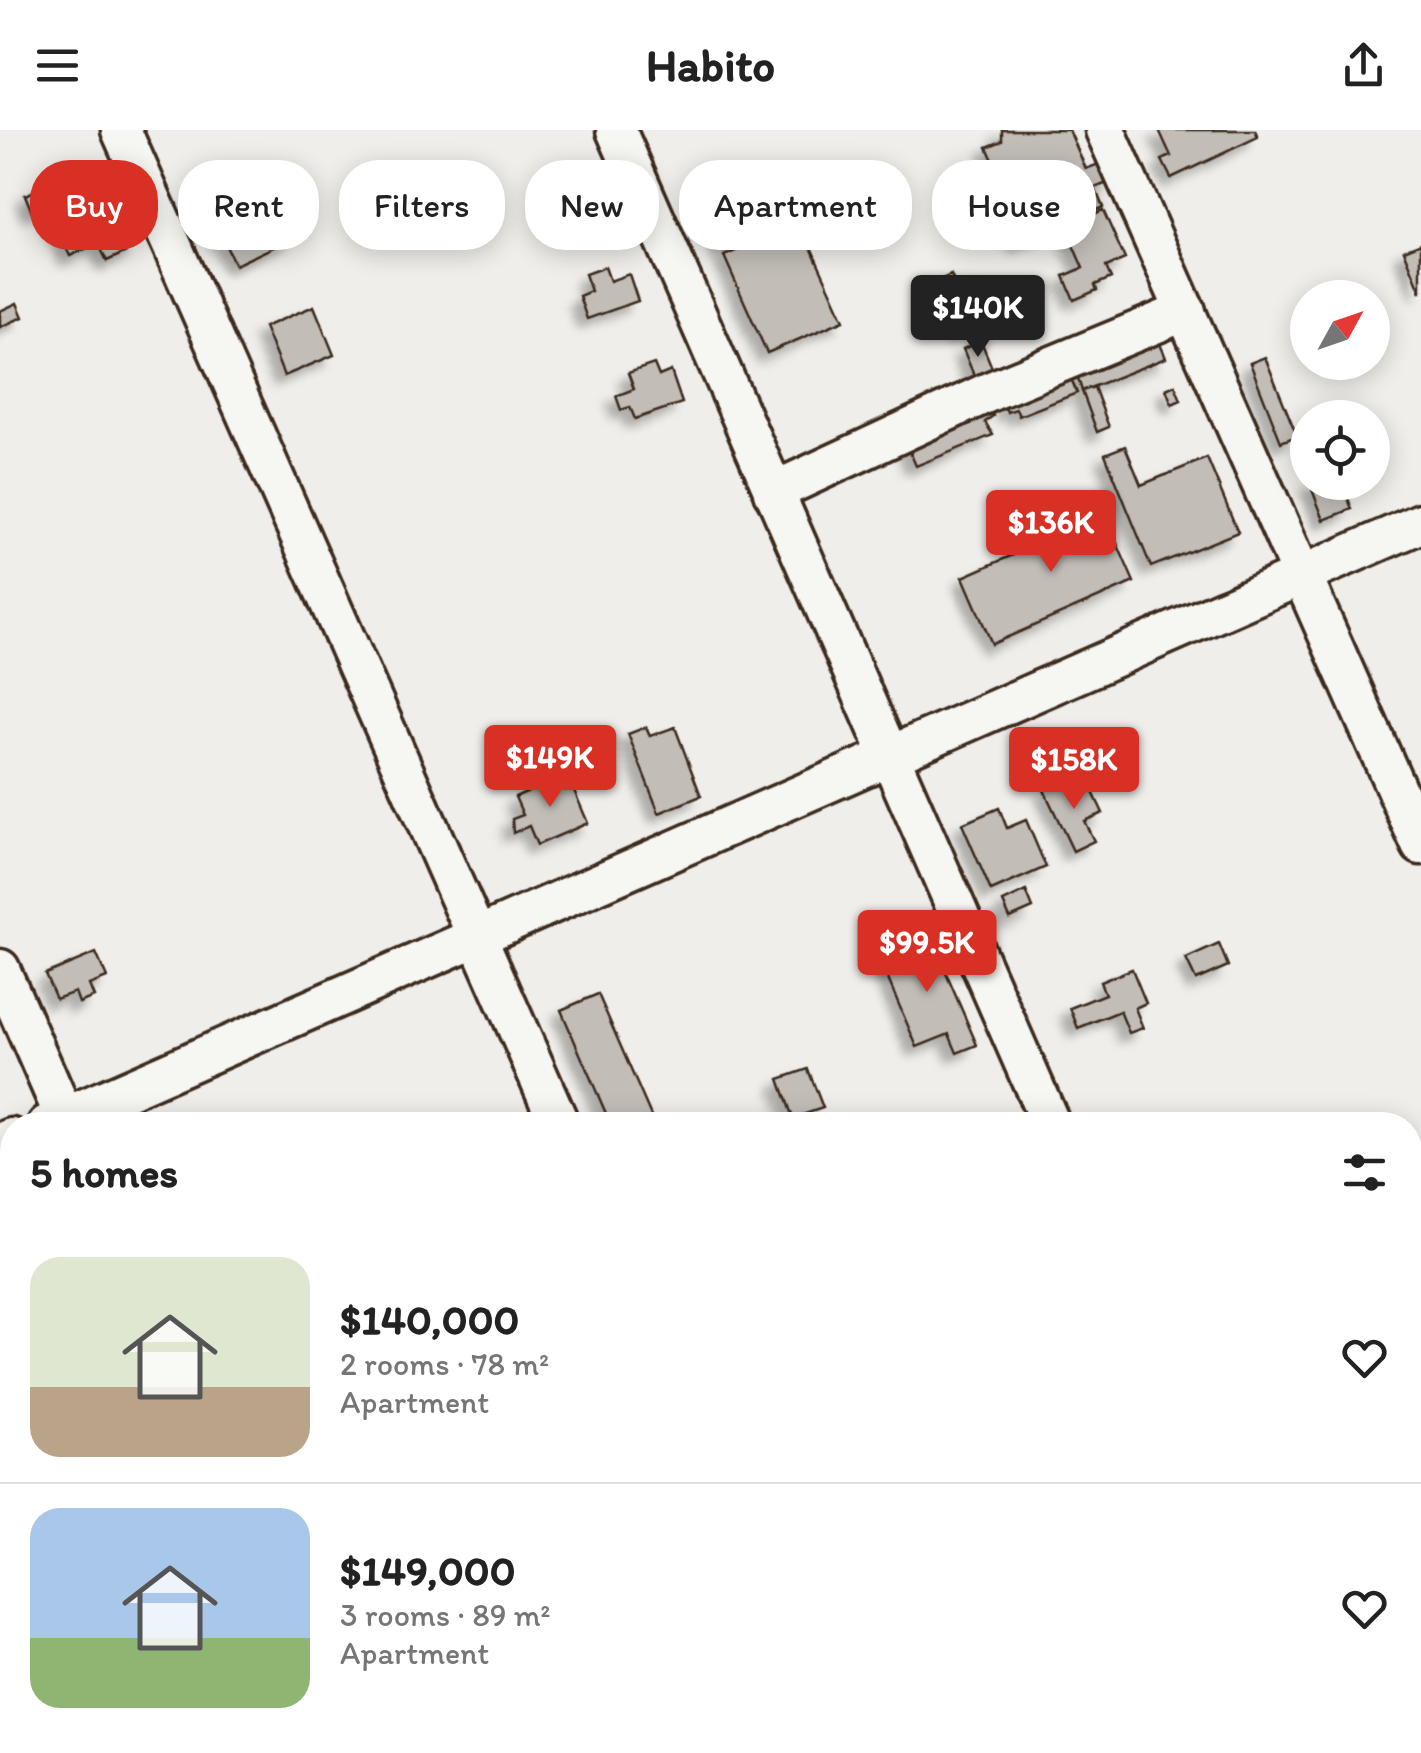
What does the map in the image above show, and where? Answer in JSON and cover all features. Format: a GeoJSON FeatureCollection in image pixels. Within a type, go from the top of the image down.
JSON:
{"type":"FeatureCollection","features":[{"type":"Feature","properties":{"kind":"street"},"geometry":{"type":"LineString","coordinates":[[121,130],[554,1112]]}},
{"type":"Feature","properties":{"kind":"street"},"geometry":{"type":"LineString","coordinates":[[616,130],[1045,1112]]}},
{"type":"Feature","properties":{"kind":"street"},"geometry":{"type":"LineString","coordinates":[[1106,130],[1421,844]]}},
{"type":"Feature","properties":{"kind":"street"},"geometry":{"type":"LineString","coordinates":[[773,492],[991,391],[1186,311]]}},
{"type":"Feature","properties":{"kind":"street"},"geometry":{"type":"LineString","coordinates":[[85,1112],[1421,523]]}},
{"type":"Feature","properties":{"kind":"street"},"geometry":{"type":"LineString","coordinates":[[0,969],[56,1112]]}},
{"type":"Feature","properties":{"kind":"building"},"geometry":{"type":"Polygon","coordinates":[[[1002,130],[1069,130],[1082,160],[993,160],[987,147],[1002,141],[1002,130]]]}},
{"type":"Feature","properties":{"kind":"building"},"geometry":{"type":"Polygon","coordinates":[[[1159,130],[1255,130],[1258,137],[1171,178],[1162,160],[1171,156],[1159,130]]]}},
{"type":"Feature","properties":{"kind":"building"},"geometry":{"type":"Polygon","coordinates":[[[1104,162],[1112,181],[1096,188],[1096,165],[1104,162]]]}},
{"type":"Feature","properties":{"kind":"building"},"geometry":{"type":"Polygon","coordinates":[[[1096,190],[1103,207],[1096,210],[1096,190]]]}},
{"type":"Feature","properties":{"kind":"building"},"geometry":{"type":"Polygon","coordinates":[[[1103,210],[1125,259],[1106,267],[1111,278],[1095,285],[1097,290],[1074,300],[1064,276],[1083,268],[1075,250],[1096,250],[1096,213],[1103,210]]]}},
{"type":"Feature","properties":{"kind":"building"},"geometry":{"type":"Polygon","coordinates":[[[1421,243],[1421,292],[1404,250],[1421,243]]]}},
{"type":"Feature","properties":{"kind":"building"},"geometry":{"type":"Polygon","coordinates":[[[102,250],[131,250],[107,261],[102,250]]]}},
{"type":"Feature","properties":{"kind":"building"},"geometry":{"type":"Polygon","coordinates":[[[228,250],[267,250],[235,265],[228,250]]]}},
{"type":"Feature","properties":{"kind":"building"},"geometry":{"type":"Polygon","coordinates":[[[738,250],[812,250],[844,320],[767,353],[724,256],[738,250]]]}},
{"type":"Feature","properties":{"kind":"building"},"geometry":{"type":"Polygon","coordinates":[[[605,267],[610,281],[629,274],[638,301],[587,319],[579,296],[591,291],[585,274],[605,267]]]}},
{"type":"Feature","properties":{"kind":"building"},"geometry":{"type":"Polygon","coordinates":[[[951,275],[973,327],[957,334],[935,282],[951,275]]]}},
{"type":"Feature","properties":{"kind":"building"},"geometry":{"type":"Polygon","coordinates":[[[17,303],[23,317],[0,327],[0,311],[17,303]]]}},
{"type":"Feature","properties":{"kind":"building"},"geometry":{"type":"Polygon","coordinates":[[[314,306],[334,355],[284,376],[264,327],[314,306]]]}},
{"type":"Feature","properties":{"kind":"building"},"geometry":{"type":"Polygon","coordinates":[[[1158,339],[1166,358],[1082,391],[1076,372],[1158,339]]]}},
{"type":"Feature","properties":{"kind":"building"},"geometry":{"type":"Polygon","coordinates":[[[981,341],[993,370],[975,378],[963,349],[981,341]]]}},
{"type":"Feature","properties":{"kind":"building"},"geometry":{"type":"Polygon","coordinates":[[[1265,357],[1290,419],[1290,439],[1281,442],[1250,363],[1265,357]]]}},
{"type":"Feature","properties":{"kind":"building"},"geometry":{"type":"Polygon","coordinates":[[[654,364],[659,376],[671,371],[682,403],[635,419],[630,407],[621,410],[616,396],[634,389],[628,373],[654,364]]]}},
{"type":"Feature","properties":{"kind":"building"},"geometry":{"type":"Polygon","coordinates":[[[1070,376],[1077,393],[1019,416],[1016,409],[1007,412],[1003,402],[1070,376]]]}},
{"type":"Feature","properties":{"kind":"building"},"geometry":{"type":"Polygon","coordinates":[[[1175,385],[1181,400],[1172,404],[1166,389],[1175,385]]]}},
{"type":"Feature","properties":{"kind":"building"},"geometry":{"type":"Polygon","coordinates":[[[1094,387],[1109,427],[1097,432],[1082,391],[1094,387]]]}},
{"type":"Feature","properties":{"kind":"building"},"geometry":{"type":"Polygon","coordinates":[[[988,406],[993,416],[985,422],[993,435],[916,466],[907,445],[988,406]]]}},
{"type":"Feature","properties":{"kind":"building"},"geometry":{"type":"Polygon","coordinates":[[[1125,446],[1141,485],[1207,458],[1238,532],[1151,567],[1105,454],[1125,446]]]}},
{"type":"Feature","properties":{"kind":"building"},"geometry":{"type":"Polygon","coordinates":[[[1096,495],[1134,582],[992,644],[963,577],[1074,528],[1066,508],[1096,495]]]}},
{"type":"Feature","properties":{"kind":"building"},"geometry":{"type":"Polygon","coordinates":[[[1316,500],[1349,500],[1352,509],[1324,520],[1316,500]]]}},
{"type":"Feature","properties":{"kind":"building"},"geometry":{"type":"Polygon","coordinates":[[[646,727],[650,736],[675,727],[701,796],[659,813],[628,734],[646,727]]]}},
{"type":"Feature","properties":{"kind":"building"},"geometry":{"type":"Polygon","coordinates":[[[567,774],[588,823],[537,845],[529,826],[513,833],[512,819],[523,815],[515,797],[567,774]]]}},
{"type":"Feature","properties":{"kind":"building"},"geometry":{"type":"Polygon","coordinates":[[[1069,778],[1078,797],[1092,790],[1103,813],[1084,821],[1094,841],[1073,851],[1044,790],[1069,778]]]}},
{"type":"Feature","properties":{"kind":"building"},"geometry":{"type":"Polygon","coordinates":[[[999,808],[1007,828],[1026,820],[1046,867],[991,891],[962,824],[999,808]]]}},
{"type":"Feature","properties":{"kind":"building"},"geometry":{"type":"Polygon","coordinates":[[[1026,891],[1033,908],[1010,918],[1003,902],[1026,891]]]}},
{"type":"Feature","properties":{"kind":"building"},"geometry":{"type":"Polygon","coordinates":[[[930,936],[977,1045],[957,1053],[949,1034],[917,1047],[879,958],[930,936]]]}},
{"type":"Feature","properties":{"kind":"building"},"geometry":{"type":"Polygon","coordinates":[[[1219,944],[1228,966],[1196,980],[1186,959],[1219,944]]]}},
{"type":"Feature","properties":{"kind":"building"},"geometry":{"type":"Polygon","coordinates":[[[96,953],[107,978],[89,985],[94,997],[79,1003],[75,992],[56,999],[45,974],[96,953]]]}},
{"type":"Feature","properties":{"kind":"building"},"geometry":{"type":"Polygon","coordinates":[[[1132,969],[1146,1003],[1135,1008],[1143,1028],[1129,1033],[1120,1011],[1078,1028],[1070,1008],[1105,994],[1100,982],[1132,969]]]}},
{"type":"Feature","properties":{"kind":"building"},"geometry":{"type":"Polygon","coordinates":[[[598,994],[649,1112],[605,1112],[561,1010],[598,994]]]}},
{"type":"Feature","properties":{"kind":"building"},"geometry":{"type":"Polygon","coordinates":[[[808,1069],[823,1108],[791,1112],[779,1079],[808,1069]]]}}]}
